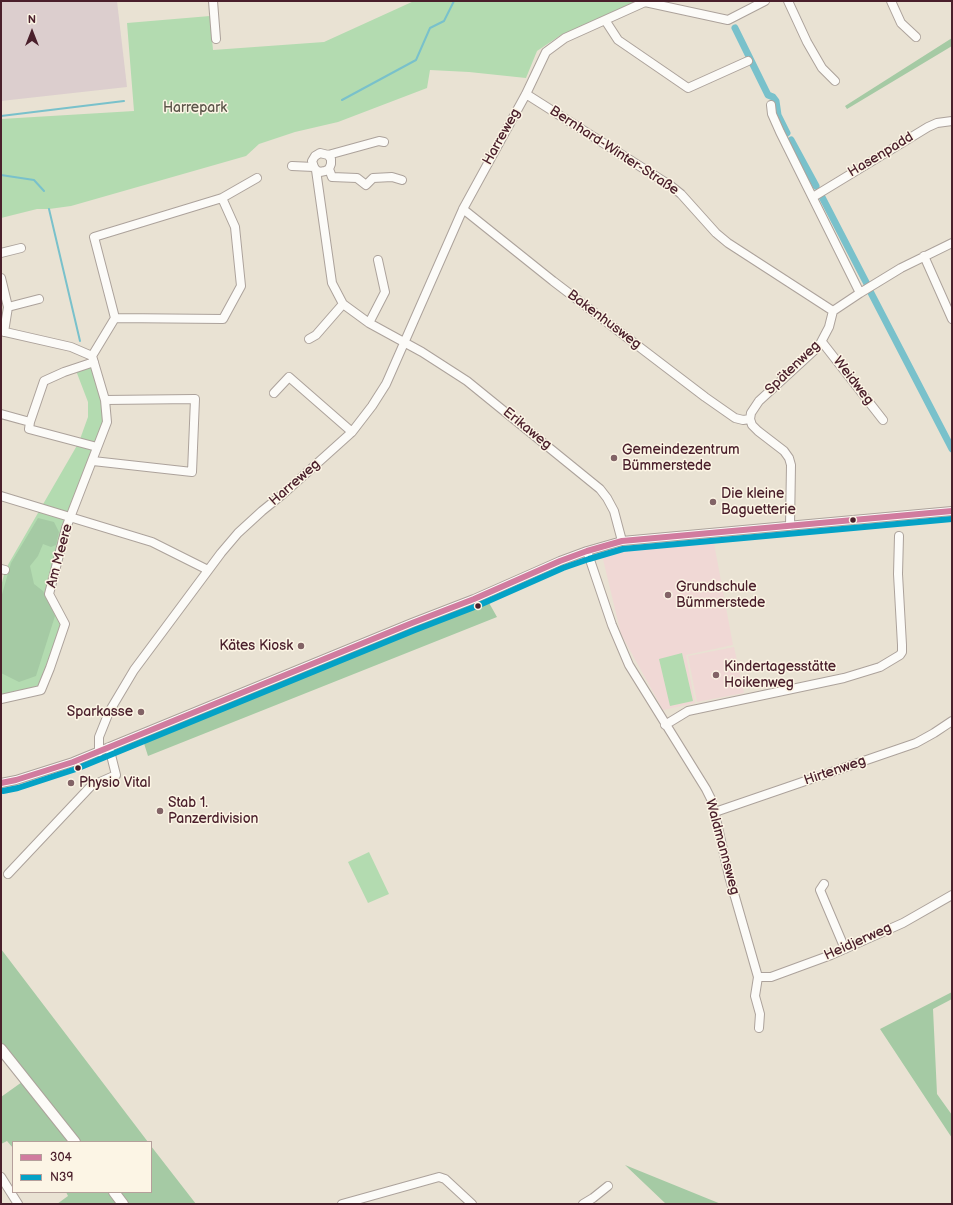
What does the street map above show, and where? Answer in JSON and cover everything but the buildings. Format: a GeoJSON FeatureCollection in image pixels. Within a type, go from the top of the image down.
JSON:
{"type":"FeatureCollection","features":[{"type":"Feature","properties":{"kind":"street"},"geometry":{"type":"LineString","coordinates":[[212,1],[216,39]]}},
{"type":"Feature","properties":{"kind":"street","name":"Harreweg"},"geometry":{"type":"LineString","coordinates":[[99,752],[99,737],[109,712],[134,670],[208,570],[238,533],[352,432],[372,406],[386,384],[463,209],[526,94],[546,52],[565,38],[645,2],[728,20],[765,1]]}},
{"type":"Feature","properties":{"kind":"street"},"geometry":{"type":"LineString","coordinates":[[788,1],[822,68],[835,81]]}},
{"type":"Feature","properties":{"kind":"street"},"geometry":{"type":"LineString","coordinates":[[891,1],[901,23],[916,37]]}},
{"type":"Feature","properties":{"kind":"street"},"geometry":{"type":"LineString","coordinates":[[605,20],[618,40],[688,88],[748,61]]}},
{"type":"Feature","properties":{"kind":"street","name":"Bernhard-Winter-Straße"},"geometry":{"type":"LineString","coordinates":[[526,94],[671,186],[681,194],[716,233],[728,243],[833,311]]}},
{"type":"Feature","properties":{"kind":"street"},"geometry":{"type":"LineString","coordinates":[[771,105],[772,114],[780,132],[860,292]]}},
{"type":"Feature","properties":{"kind":"street","name":"Hasenpadd"},"geometry":{"type":"LineString","coordinates":[[813,197],[928,127],[937,123],[952,121]]}},
{"type":"Feature","properties":{"kind":"street"},"geometry":{"type":"LineString","coordinates":[[309,339],[316,335],[343,304],[332,283],[315,169],[312,161],[314,156],[320,153],[328,155],[379,141],[384,142]]}},
{"type":"Feature","properties":{"kind":"street"},"geometry":{"type":"LineString","coordinates":[[328,155],[331,159],[329,169],[332,177],[357,178],[366,185],[373,178],[392,178],[402,180]]}},
{"type":"Feature","properties":{"kind":"street"},"geometry":{"type":"LineString","coordinates":[[292,166],[325,171],[329,169]]}},
{"type":"Feature","properties":{"kind":"street"},"geometry":{"type":"LineString","coordinates":[[97,447],[29,429],[44,381],[93,359],[115,318],[94,237],[222,198],[258,178]]}},
{"type":"Feature","properties":{"kind":"street"},"geometry":{"type":"LineString","coordinates":[[115,318],[223,319],[242,286],[235,227],[222,198]]}},
{"type":"Feature","properties":{"kind":"street","name":"Bakenhusweg"},"geometry":{"type":"LineString","coordinates":[[463,209],[570,294],[705,397],[735,418],[743,420],[750,419]]}},
{"type":"Feature","properties":{"kind":"street"},"geometry":{"type":"LineString","coordinates":[[833,311],[860,292],[900,268],[952,243]]}},
{"type":"Feature","properties":{"kind":"street"},"geometry":{"type":"LineString","coordinates":[[1,253],[21,248]]}},
{"type":"Feature","properties":{"kind":"street"},"geometry":{"type":"LineString","coordinates":[[924,256],[952,319]]}},
{"type":"Feature","properties":{"kind":"street"},"geometry":{"type":"LineString","coordinates":[[369,323],[385,292],[378,260]]}},
{"type":"Feature","properties":{"kind":"street"},"geometry":{"type":"LineString","coordinates":[[1,278],[8,307],[3,331],[71,347],[93,359],[106,400],[106,422],[93,461],[70,517]]}},
{"type":"Feature","properties":{"kind":"street"},"geometry":{"type":"LineString","coordinates":[[8,307],[38,299]]}},
{"type":"Feature","properties":{"kind":"street","name":"Erikaweg"},"geometry":{"type":"LineString","coordinates":[[343,304],[369,323],[434,359],[467,381],[600,489],[607,498],[615,514],[622,541]]}},
{"type":"Feature","properties":{"kind":"street","name":"Spätenweg"},"geometry":{"type":"LineString","coordinates":[[750,419],[751,413],[759,401],[815,351],[822,342],[832,319],[833,311]]}},
{"type":"Feature","properties":{"kind":"street","name":"Weidweg"},"geometry":{"type":"LineString","coordinates":[[822,342],[883,420]]}},
{"type":"Feature","properties":{"kind":"street"},"geometry":{"type":"LineString","coordinates":[[274,393],[289,378],[352,432]]}},
{"type":"Feature","properties":{"kind":"street"},"geometry":{"type":"LineString","coordinates":[[93,461],[192,472],[195,399],[106,400]]}},
{"type":"Feature","properties":{"kind":"street"},"geometry":{"type":"LineString","coordinates":[[1,414],[30,422]]}},
{"type":"Feature","properties":{"kind":"street"},"geometry":{"type":"LineString","coordinates":[[750,419],[752,425],[758,431],[784,451],[789,458],[791,465],[790,526]]}},
{"type":"Feature","properties":{"kind":"street"},"geometry":{"type":"LineString","coordinates":[[1,496],[152,542],[208,570]]}},
{"type":"Feature","properties":{"kind":"street"},"geometry":{"type":"LineString","coordinates":[[1,783],[16,780],[73,762],[99,752],[401,627],[474,599],[560,561],[587,551],[622,541],[952,510]]}},
{"type":"Feature","properties":{"kind":"street","name":"Am Meere"},"geometry":{"type":"LineString","coordinates":[[1,699],[41,690],[50,668],[65,624],[49,594],[70,517]]}},
{"type":"Feature","properties":{"kind":"street"},"geometry":{"type":"LineString","coordinates":[[665,725],[688,711],[844,678],[880,667],[900,655],[902,652],[902,645],[898,574],[899,536]]}},
{"type":"Feature","properties":{"kind":"street","name":"Waldmannsweg"},"geometry":{"type":"LineString","coordinates":[[587,551],[622,649],[636,678],[712,801],[729,876],[758,977]]}},
{"type":"Feature","properties":{"kind":"street","name":"Hirtenweg"},"geometry":{"type":"LineString","coordinates":[[715,812],[916,743],[952,721]]}},
{"type":"Feature","properties":{"kind":"street"},"geometry":{"type":"LineString","coordinates":[[8,874],[91,786],[116,774],[109,748]]}},
{"type":"Feature","properties":{"kind":"street"},"geometry":{"type":"LineString","coordinates":[[824,884],[820,890],[845,949]]}},
{"type":"Feature","properties":{"kind":"street","name":"Heidjerweg"},"geometry":{"type":"LineString","coordinates":[[758,977],[771,977],[845,949],[903,923],[952,895]]}},
{"type":"Feature","properties":{"kind":"street"},"geometry":{"type":"LineString","coordinates":[[758,977],[756,996],[760,1014],[759,1028]]}},
{"type":"Feature","properties":{"kind":"street"},"geometry":{"type":"LineString","coordinates":[[1,1049],[74,1141]]}},
{"type":"Feature","properties":{"kind":"street"},"geometry":{"type":"LineString","coordinates":[[1,1177],[18,1204]]}},
{"type":"Feature","properties":{"kind":"street"},"geometry":{"type":"LineString","coordinates":[[342,1204],[439,1177],[445,1179],[472,1204]]}},
{"type":"Feature","properties":{"kind":"street"},"geometry":{"type":"LineString","coordinates":[[582,1204],[593,1198],[608,1186]]}},
{"type":"Feature","properties":{"kind":"street"},"geometry":{"type":"LineString","coordinates":[[115,1193],[124,1204]]}},
{"type":"Feature","properties":{"kind":"shaded area"},"geometry":{"type":"Polygon","coordinates":[[[1,1],[117,1],[127,87],[1,101],[1,1]]]}},
{"type":"Feature","properties":{"kind":"shaded area","name":"Grundschule Bümmerstede"},"geometry":{"type":"Polygon","coordinates":[[[713,538],[733,645],[686,655],[695,703],[663,710],[621,634],[602,555],[626,547],[713,538]]]}},
{"type":"Feature","properties":{"kind":"shaded area","name":"Kindertagesstätte Hoikenweg"},"geometry":{"type":"Polygon","coordinates":[[[734,647],[744,693],[697,702],[688,656],[734,647]]]}},
{"type":"Feature","properties":{"kind":"green space","name":"Harrepark"},"geometry":{"type":"Polygon","coordinates":[[[414,1],[639,1],[561,35],[537,51],[526,78],[469,72],[430,70],[427,88],[338,122],[295,132],[259,144],[246,156],[71,206],[37,209],[1,218],[1,119],[134,111],[127,23],[210,16],[213,50],[324,42],[414,1]]]}},
{"type":"Feature","properties":{"kind":"green space"},"geometry":{"type":"Polygon","coordinates":[[[952,38],[952,46],[847,109],[845,106],[952,38]]]}},
{"type":"Feature","properties":{"kind":"green space"},"geometry":{"type":"Polygon","coordinates":[[[94,362],[107,422],[80,491],[49,594],[65,624],[41,690],[1,699],[1,587],[5,570],[79,442],[88,417],[88,402],[75,368],[94,362]]]}},
{"type":"Feature","properties":{"kind":"green space"},"geometry":{"type":"Polygon","coordinates":[[[38,518],[54,522],[59,532],[56,545],[51,547],[43,544],[38,556],[30,566],[34,584],[43,591],[55,616],[36,676],[19,682],[1,673],[1,598],[11,563],[38,518]]]}},
{"type":"Feature","properties":{"kind":"green space"},"geometry":{"type":"Polygon","coordinates":[[[484,594],[497,617],[148,756],[141,734],[484,594]]]}},
{"type":"Feature","properties":{"kind":"green space"},"geometry":{"type":"Polygon","coordinates":[[[682,653],[693,701],[670,706],[659,659],[682,653]]]}},
{"type":"Feature","properties":{"kind":"green space"},"geometry":{"type":"Polygon","coordinates":[[[369,852],[389,894],[368,903],[348,862],[369,852]]]}},
{"type":"Feature","properties":{"kind":"green space"},"geometry":{"type":"Polygon","coordinates":[[[1,949],[147,1141],[12,1141],[12,1147],[7,1141],[1,1144],[1,1097],[22,1082],[1,1046],[1,949]]]}},
{"type":"Feature","properties":{"kind":"green space"},"geometry":{"type":"Polygon","coordinates":[[[952,992],[952,999],[933,1009],[937,1094],[952,1115],[952,1138],[880,1029],[952,992]]]}},
{"type":"Feature","properties":{"kind":"green space"},"geometry":{"type":"Polygon","coordinates":[[[152,1147],[196,1204],[57,1204],[68,1196],[66,1193],[152,1193],[152,1147]]]}},
{"type":"Feature","properties":{"kind":"green space"},"geometry":{"type":"Polygon","coordinates":[[[625,1165],[721,1204],[666,1204],[625,1165]]]}},
{"type":"Feature","properties":{"kind":"waterway"},"geometry":{"type":"LineString","coordinates":[[342,100],[416,60],[430,28],[444,21],[454,1]]}},
{"type":"Feature","properties":{"kind":"waterway"},"geometry":{"type":"LineString","coordinates":[[735,28],[768,95],[773,97],[776,101],[778,115],[787,133]]}},
{"type":"Feature","properties":{"kind":"waterway"},"geometry":{"type":"LineString","coordinates":[[1,116],[124,101]]}},
{"type":"Feature","properties":{"kind":"waterway"},"geometry":{"type":"LineString","coordinates":[[791,140],[816,186]]}},
{"type":"Feature","properties":{"kind":"waterway"},"geometry":{"type":"LineString","coordinates":[[1,175],[34,180],[44,191]]}},
{"type":"Feature","properties":{"kind":"waterway"},"geometry":{"type":"LineString","coordinates":[[822,197],[867,284]]}},
{"type":"Feature","properties":{"kind":"waterway"},"geometry":{"type":"LineString","coordinates":[[49,209],[80,341]]}},
{"type":"Feature","properties":{"kind":"waterway"},"geometry":{"type":"LineString","coordinates":[[870,291],[952,449]]}},
{"type":"Feature","properties":{"kind":"transit line","name":"304"},"geometry":{"type":"LineString","coordinates":[[1,783],[16,780],[73,762],[474,599],[560,561],[587,551],[622,541],[952,511]]}},
{"type":"Feature","properties":{"kind":"transit line","name":"N39"},"geometry":{"type":"LineString","coordinates":[[3,791],[18,788],[76,769],[477,606],[563,568],[623,549],[952,519]]}},
{"type":"Feature","properties":{"kind":"place","name":"Gemeindezentrum Bümmerstede"},"geometry":{"type":"Point","coordinates":[614,458]}},
{"type":"Feature","properties":{"kind":"place","name":"Die kleine Baguetterie"},"geometry":{"type":"Point","coordinates":[713,502]}},
{"type":"Feature","properties":{"kind":"place","name":"Grundschule Bümmerstede"},"geometry":{"type":"Point","coordinates":[668,595]}},
{"type":"Feature","properties":{"kind":"place","name":"Kätes Kiosk"},"geometry":{"type":"Point","coordinates":[301,646]}},
{"type":"Feature","properties":{"kind":"place","name":"Kindertagesstätte Hoikenweg"},"geometry":{"type":"Point","coordinates":[716,675]}},
{"type":"Feature","properties":{"kind":"place","name":"Sparkasse"},"geometry":{"type":"Point","coordinates":[141,712]}},
{"type":"Feature","properties":{"kind":"place","name":"Physio Vital"},"geometry":{"type":"Point","coordinates":[71,783]}},
{"type":"Feature","properties":{"kind":"place","name":"Stab 1. Panzerdivision"},"geometry":{"type":"Point","coordinates":[160,811]}}]}
